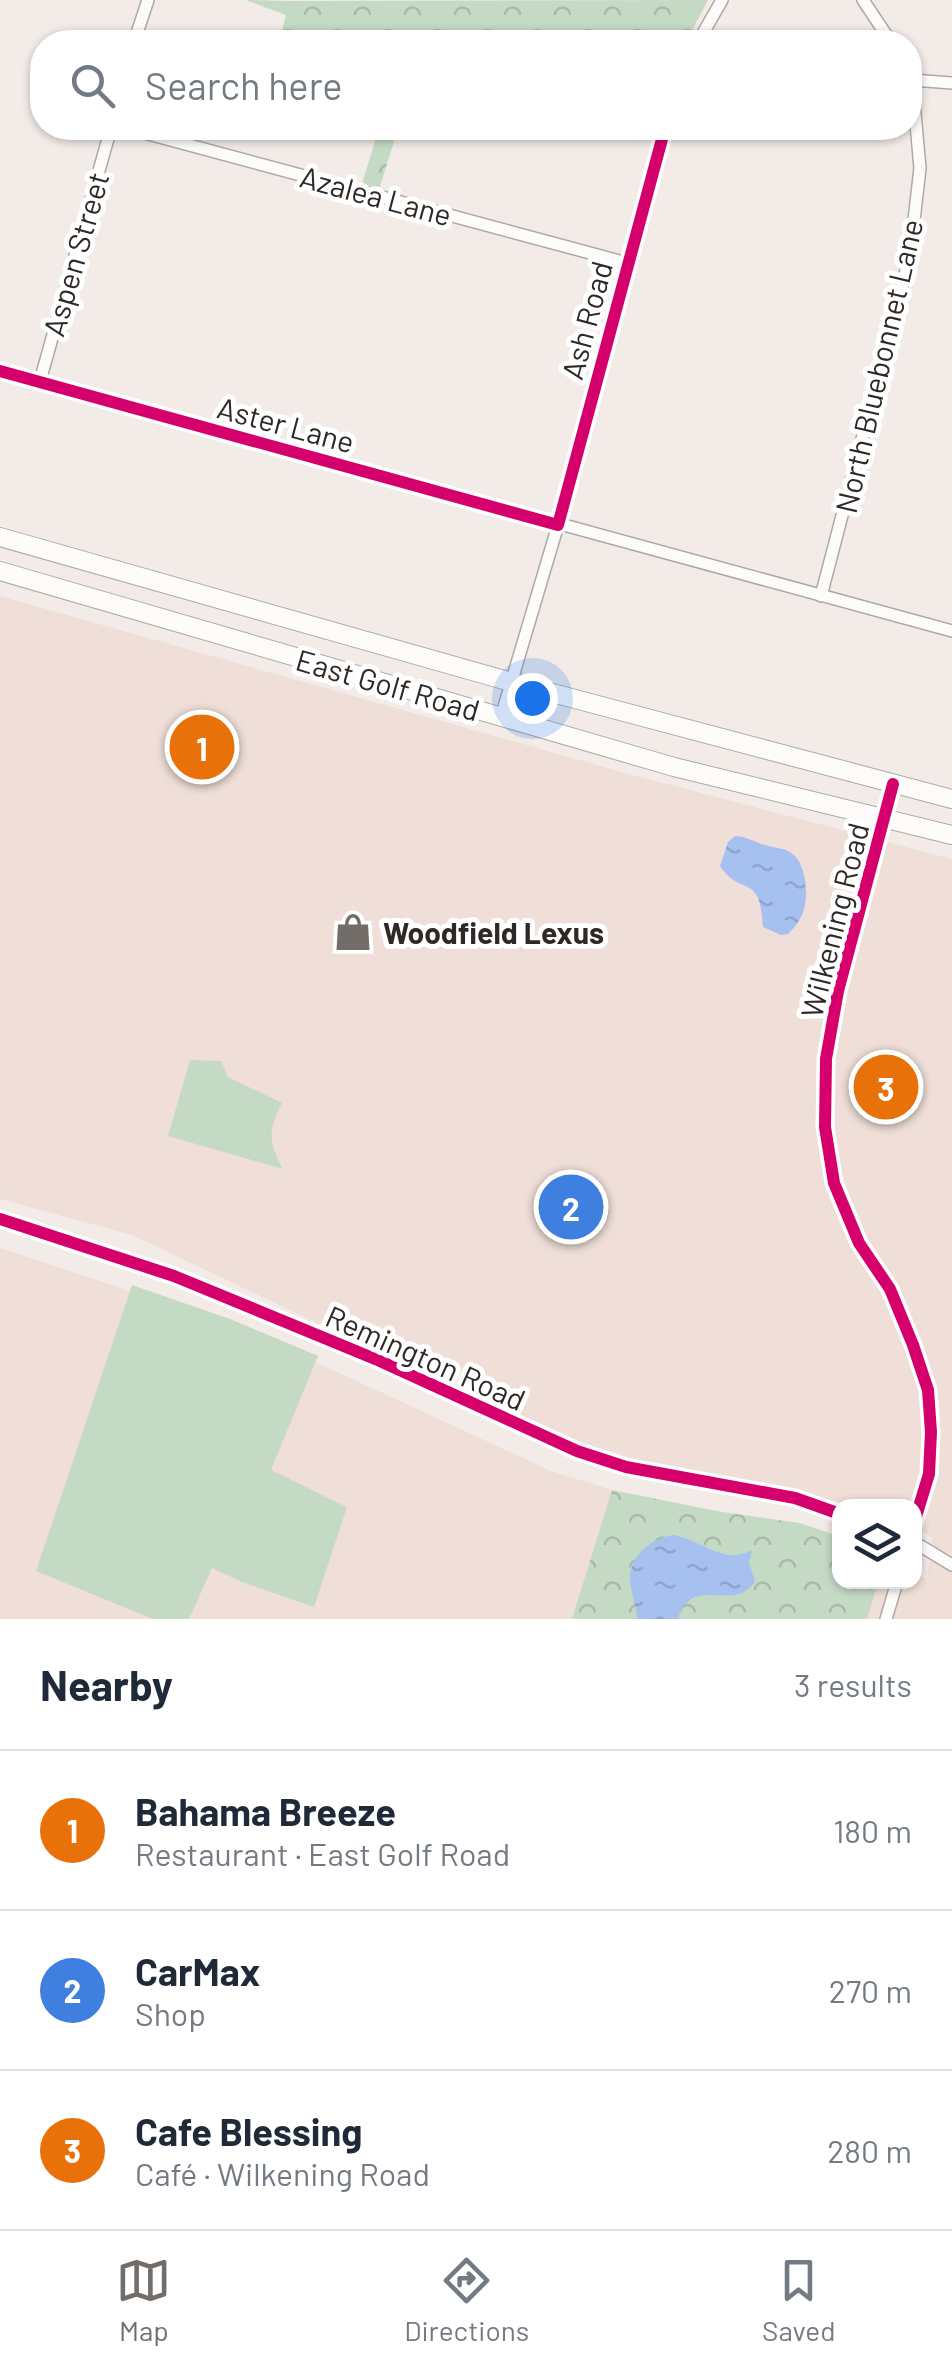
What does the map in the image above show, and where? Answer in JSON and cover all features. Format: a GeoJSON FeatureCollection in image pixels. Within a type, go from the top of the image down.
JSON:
{"type":"FeatureCollection","features":[{"type":"Feature","properties":{"kind":"main road","name":"East Golf Road"},"geometry":{"type":"LineString","coordinates":[[0,537],[512,682],[952,798]]}},
{"type":"Feature","properties":{"kind":"main road","name":"East Golf Road"},"geometry":{"type":"LineString","coordinates":[[0,572],[674,767],[952,835]]}},
{"type":"Feature","properties":{"kind":"street"},"geometry":{"type":"LineString","coordinates":[[138,30],[148,0]]}},
{"type":"Feature","properties":{"kind":"street"},"geometry":{"type":"LineString","coordinates":[[705,30],[722,0]]}},
{"type":"Feature","properties":{"kind":"street"},"geometry":{"type":"LineString","coordinates":[[863,0],[883,30]]}},
{"type":"Feature","properties":{"kind":"street"},"geometry":{"type":"LineString","coordinates":[[922,79],[952,83]]}},
{"type":"Feature","properties":{"kind":"street","name":"Aspen Street"},"geometry":{"type":"LineString","coordinates":[[40,382],[107,140]]}},
{"type":"Feature","properties":{"kind":"street","name":"Azalea Lane"},"geometry":{"type":"LineString","coordinates":[[170,140],[627,264]]}},
{"type":"Feature","properties":{"kind":"street","name":"Ash Road"},"geometry":{"type":"LineString","coordinates":[[501,717],[558,525],[662,140]]}},
{"type":"Feature","properties":{"kind":"street","name":"North Bluebonnet Lane"},"geometry":{"type":"LineString","coordinates":[[821,596],[910,254],[920,168],[917,140]]}},
{"type":"Feature","properties":{"kind":"street","name":"Aster Lane"},"geometry":{"type":"LineString","coordinates":[[0,371],[952,631]]}},
{"type":"Feature","properties":{"kind":"street","name":"Wilkening Road"},"geometry":{"type":"LineString","coordinates":[[893,784],[838,991],[826,1059],[824,1126],[834,1184],[860,1244],[890,1289],[928,1390],[929,1474],[922,1499]]}},
{"type":"Feature","properties":{"kind":"street","name":"Remington Road"},"geometry":{"type":"LineString","coordinates":[[0,1219],[174,1276],[380,1362],[577,1451],[626,1467],[795,1498],[832,1511]]}},
{"type":"Feature","properties":{"kind":"street"},"geometry":{"type":"LineString","coordinates":[[922,1547],[952,1565]]}},
{"type":"Feature","properties":{"kind":"street"},"geometry":{"type":"LineString","coordinates":[[886,1619],[896,1589]]}},
{"type":"Feature","properties":{"kind":"shaded area"},"geometry":{"type":"Polygon","coordinates":[[[0,596],[625,773],[952,859],[952,1619],[0,1619],[0,1248],[115,1286],[320,1364],[551,1471],[612,1490],[799,1523],[832,1534],[832,1589],[922,1589],[922,1576],[927,1579],[932,1536],[922,1532],[922,1499],[832,1499],[832,1504],[795,1492],[610,1454],[538,1428],[132,1235],[0,1199],[0,596]]]}},
{"type":"Feature","properties":{"kind":"green space"},"geometry":{"type":"Polygon","coordinates":[[[246,0],[708,0],[692,30],[282,30],[286,15],[246,0]]]}},
{"type":"Feature","properties":{"kind":"green space"},"geometry":{"type":"Polygon","coordinates":[[[375,140],[394,140],[379,190],[362,184],[375,140]]]}},
{"type":"Feature","properties":{"kind":"green space"},"geometry":{"type":"Polygon","coordinates":[[[190,1060],[221,1061],[228,1077],[282,1103],[272,1136],[283,1169],[168,1136],[190,1060]]]}},
{"type":"Feature","properties":{"kind":"green space"},"geometry":{"type":"Polygon","coordinates":[[[132,1285],[230,1319],[318,1356],[271,1470],[347,1507],[314,1607],[212,1568],[189,1619],[153,1619],[36,1571],[132,1285]]]}},
{"type":"Feature","properties":{"kind":"green space"},"geometry":{"type":"Polygon","coordinates":[[[612,1490],[799,1523],[832,1534],[832,1589],[876,1589],[867,1619],[572,1619],[612,1490]]]}},
{"type":"Feature","properties":{"kind":"water"},"geometry":{"type":"Polygon","coordinates":[[[735,836],[788,851],[798,860],[806,884],[806,901],[801,918],[788,934],[763,927],[754,891],[728,876],[720,866],[728,842],[735,836]]]}},
{"type":"Feature","properties":{"kind":"water"},"geometry":{"type":"Polygon","coordinates":[[[673,1535],[722,1554],[752,1550],[749,1563],[755,1581],[736,1595],[693,1598],[684,1605],[678,1619],[637,1619],[630,1578],[634,1562],[650,1544],[673,1535]]]}},
{"type":"Feature","properties":{"kind":"cycle path"},"geometry":{"type":"LineString","coordinates":[[0,371],[558,525],[662,140]]}},
{"type":"Feature","properties":{"kind":"cycle path"},"geometry":{"type":"LineString","coordinates":[[893,784],[838,991],[826,1059],[825,1127],[834,1183],[859,1243],[890,1289],[928,1390],[929,1474],[921,1499]]}},
{"type":"Feature","properties":{"kind":"cycle path"},"geometry":{"type":"LineString","coordinates":[[0,1219],[174,1276],[380,1361],[577,1451],[626,1467],[795,1498],[832,1511]]}},
{"type":"Feature","properties":{"kind":"place","name":"Bahama Breeze"},"geometry":{"type":"Point","coordinates":[202,747]}},
{"type":"Feature","properties":{"kind":"place","name":"Woodfield Lexus"},"geometry":{"type":"Point","coordinates":[353,932]}},
{"type":"Feature","properties":{"kind":"place","name":"Cafe Blessing"},"geometry":{"type":"Point","coordinates":[886,1087]}},
{"type":"Feature","properties":{"kind":"place","name":"CarMax"},"geometry":{"type":"Point","coordinates":[571,1207]}}]}
